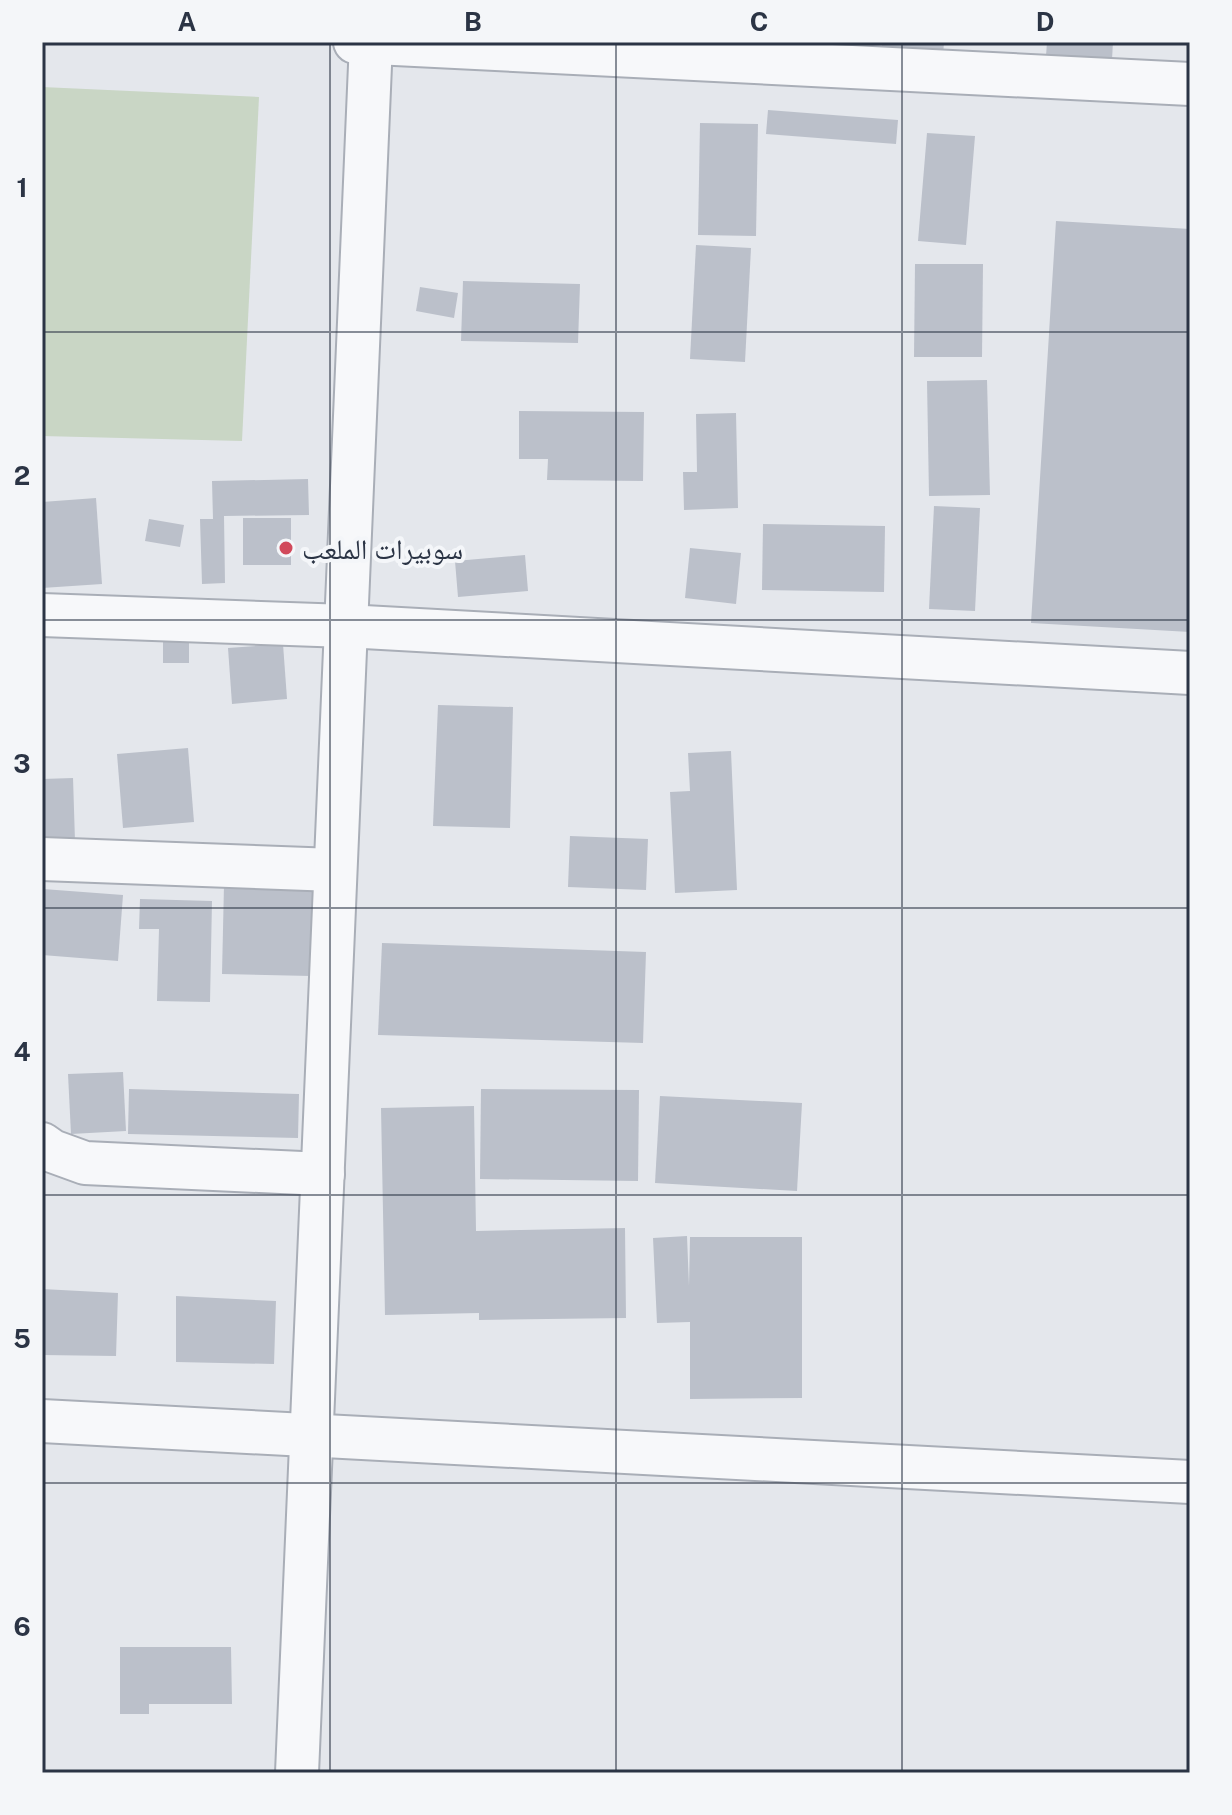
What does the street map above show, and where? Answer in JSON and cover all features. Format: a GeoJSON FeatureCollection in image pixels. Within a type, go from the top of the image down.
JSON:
{"type":"FeatureCollection","features":[{"type":"Feature","properties":{"kind":"street"},"geometry":{"type":"LineString","coordinates":[[355,42],[953,57],[1190,84]]}},
{"type":"Feature","properties":{"kind":"street"},"geometry":{"type":"LineString","coordinates":[[297,1773],[371,42]]}},
{"type":"Feature","properties":{"kind":"street"},"geometry":{"type":"LineString","coordinates":[[42,615],[346,626],[1190,673]]}},
{"type":"Feature","properties":{"kind":"street"},"geometry":{"type":"LineString","coordinates":[[42,859],[335,870]]}},
{"type":"Feature","properties":{"kind":"street"},"geometry":{"type":"LineString","coordinates":[[42,1144],[85,1163],[323,1174]]}},
{"type":"Feature","properties":{"kind":"street"},"geometry":{"type":"LineString","coordinates":[[42,1421],[1190,1482]]}},
{"type":"Feature","properties":{"kind":"green space"},"geometry":{"type":"Polygon","coordinates":[[[42,87],[259,97],[242,441],[42,436],[42,87]]]}},
{"type":"Feature","properties":{"kind":"building"},"geometry":{"type":"Polygon","coordinates":[[[882,42],[944,42],[943,56],[882,53],[882,42]]]}},
{"type":"Feature","properties":{"kind":"building"},"geometry":{"type":"Polygon","coordinates":[[[1047,42],[1113,42],[1112,59],[1046,56],[1047,42]]]}},
{"type":"Feature","properties":{"kind":"building"},"geometry":{"type":"Polygon","coordinates":[[[768,110],[898,120],[896,144],[766,134],[768,110]]]}},
{"type":"Feature","properties":{"kind":"building"},"geometry":{"type":"Polygon","coordinates":[[[700,123],[758,124],[756,236],[698,235],[700,123]]]}},
{"type":"Feature","properties":{"kind":"building"},"geometry":{"type":"Polygon","coordinates":[[[927,133],[975,136],[966,245],[918,241],[927,133]]]}},
{"type":"Feature","properties":{"kind":"building"},"geometry":{"type":"Polygon","coordinates":[[[1056,221],[1190,229],[1190,632],[1031,623],[1056,221]]]}},
{"type":"Feature","properties":{"kind":"building"},"geometry":{"type":"Polygon","coordinates":[[[696,245],[751,248],[745,362],[690,359],[696,245]]]}},
{"type":"Feature","properties":{"kind":"building"},"geometry":{"type":"Polygon","coordinates":[[[915,264],[983,264],[982,357],[914,357],[915,264]]]}},
{"type":"Feature","properties":{"kind":"building"},"geometry":{"type":"Polygon","coordinates":[[[463,281],[580,284],[578,343],[461,341],[463,281]]]}},
{"type":"Feature","properties":{"kind":"building"},"geometry":{"type":"Polygon","coordinates":[[[420,287],[458,293],[454,318],[416,311],[420,287]]]}},
{"type":"Feature","properties":{"kind":"building"},"geometry":{"type":"Polygon","coordinates":[[[987,380],[990,495],[929,496],[927,381],[987,380]]]}},
{"type":"Feature","properties":{"kind":"building"},"geometry":{"type":"Polygon","coordinates":[[[519,411],[644,412],[643,481],[547,480],[548,459],[519,459],[519,411]]]}},
{"type":"Feature","properties":{"kind":"building"},"geometry":{"type":"Polygon","coordinates":[[[736,413],[738,508],[684,510],[683,472],[697,472],[696,414],[736,413]]]}},
{"type":"Feature","properties":{"kind":"building"},"geometry":{"type":"Polygon","coordinates":[[[308,479],[309,515],[224,516],[225,583],[202,584],[200,519],[213,519],[212,481],[308,479]]]}},
{"type":"Feature","properties":{"kind":"building"},"geometry":{"type":"Polygon","coordinates":[[[96,498],[102,584],[42,588],[42,502],[96,498]]]}},
{"type":"Feature","properties":{"kind":"building"},"geometry":{"type":"Polygon","coordinates":[[[934,506],[980,508],[975,611],[929,609],[934,506]]]}},
{"type":"Feature","properties":{"kind":"building"},"geometry":{"type":"Polygon","coordinates":[[[243,518],[291,518],[291,565],[243,565],[243,518]]]}},
{"type":"Feature","properties":{"kind":"building"},"geometry":{"type":"Polygon","coordinates":[[[149,519],[184,525],[180,547],[145,541],[149,519]]]}},
{"type":"Feature","properties":{"kind":"building"},"geometry":{"type":"Polygon","coordinates":[[[763,524],[885,526],[884,592],[762,590],[763,524]]]}},
{"type":"Feature","properties":{"kind":"building"},"geometry":{"type":"Polygon","coordinates":[[[690,548],[741,553],[736,604],[685,598],[690,548]]]}},
{"type":"Feature","properties":{"kind":"building"},"geometry":{"type":"Polygon","coordinates":[[[525,555],[528,591],[458,597],[455,561],[525,555]]]}},
{"type":"Feature","properties":{"kind":"building"},"geometry":{"type":"Polygon","coordinates":[[[189,634],[189,663],[163,663],[163,635],[189,634]]]}},
{"type":"Feature","properties":{"kind":"building"},"geometry":{"type":"Polygon","coordinates":[[[283,644],[287,699],[232,704],[228,648],[283,644]]]}},
{"type":"Feature","properties":{"kind":"building"},"geometry":{"type":"Polygon","coordinates":[[[438,705],[513,707],[510,828],[433,826],[438,705]]]}},
{"type":"Feature","properties":{"kind":"building"},"geometry":{"type":"Polygon","coordinates":[[[188,748],[194,822],[123,828],[117,754],[188,748]]]}},
{"type":"Feature","properties":{"kind":"building"},"geometry":{"type":"Polygon","coordinates":[[[731,751],[737,890],[675,893],[670,792],[690,791],[688,753],[731,751]]]}},
{"type":"Feature","properties":{"kind":"building"},"geometry":{"type":"Polygon","coordinates":[[[73,778],[75,842],[45,843],[42,779],[73,778]]]}},
{"type":"Feature","properties":{"kind":"building"},"geometry":{"type":"Polygon","coordinates":[[[570,836],[648,839],[646,890],[568,887],[570,836]]]}},
{"type":"Feature","properties":{"kind":"building"},"geometry":{"type":"Polygon","coordinates":[[[224,885],[313,887],[311,976],[222,974],[224,885]]]}},
{"type":"Feature","properties":{"kind":"building"},"geometry":{"type":"Polygon","coordinates":[[[43,889],[123,895],[118,961],[42,955],[43,889]]]}},
{"type":"Feature","properties":{"kind":"building"},"geometry":{"type":"Polygon","coordinates":[[[140,899],[212,901],[210,1002],[157,1001],[159,929],[139,929],[140,899]]]}},
{"type":"Feature","properties":{"kind":"building"},"geometry":{"type":"Polygon","coordinates":[[[382,943],[646,952],[643,1043],[378,1035],[382,943]]]}},
{"type":"Feature","properties":{"kind":"building"},"geometry":{"type":"Polygon","coordinates":[[[123,1072],[126,1131],[71,1134],[68,1074],[123,1072]]]}},
{"type":"Feature","properties":{"kind":"building"},"geometry":{"type":"Polygon","coordinates":[[[129,1089],[299,1094],[298,1138],[128,1134],[129,1089]]]}},
{"type":"Feature","properties":{"kind":"building"},"geometry":{"type":"Polygon","coordinates":[[[481,1089],[639,1090],[638,1181],[480,1179],[481,1089]]]}},
{"type":"Feature","properties":{"kind":"building"},"geometry":{"type":"Polygon","coordinates":[[[660,1096],[802,1103],[797,1191],[655,1183],[660,1096]]]}},
{"type":"Feature","properties":{"kind":"building"},"geometry":{"type":"Polygon","coordinates":[[[474,1106],[476,1231],[625,1228],[626,1318],[479,1320],[479,1313],[385,1315],[381,1108],[474,1106]]]}},
{"type":"Feature","properties":{"kind":"building"},"geometry":{"type":"Polygon","coordinates":[[[687,1236],[689,1286],[690,1237],[802,1237],[802,1398],[690,1399],[690,1322],[657,1323],[653,1238],[687,1236]]]}},
{"type":"Feature","properties":{"kind":"building"},"geometry":{"type":"Polygon","coordinates":[[[42,1289],[118,1293],[116,1356],[42,1355],[42,1289]]]}},
{"type":"Feature","properties":{"kind":"building"},"geometry":{"type":"Polygon","coordinates":[[[176,1296],[276,1301],[274,1364],[176,1362],[176,1296]]]}},
{"type":"Feature","properties":{"kind":"building"},"geometry":{"type":"Polygon","coordinates":[[[120,1647],[231,1647],[232,1704],[149,1704],[149,1714],[120,1714],[120,1647]]]}},
{"type":"Feature","properties":{"kind":"place","name":"سوبيرات الملعب"},"geometry":{"type":"Point","coordinates":[286,548]}}]}
